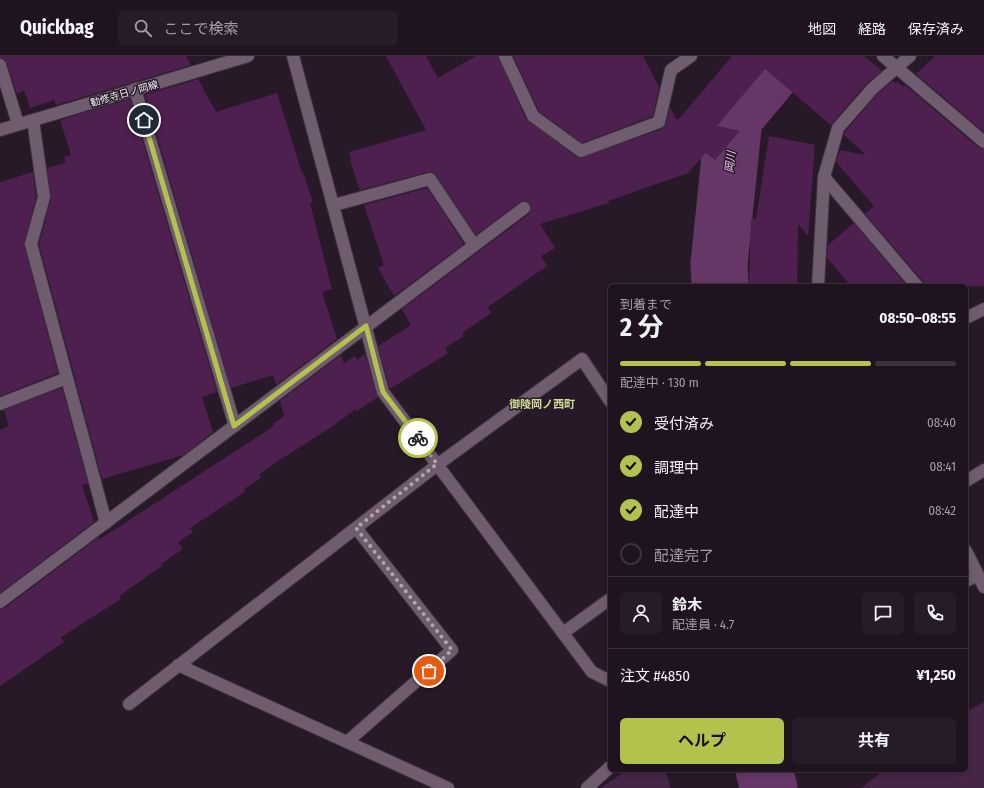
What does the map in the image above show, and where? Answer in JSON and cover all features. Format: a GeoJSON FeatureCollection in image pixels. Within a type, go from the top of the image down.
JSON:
{"type":"FeatureCollection","features":[{"type":"Feature","properties":{"kind":"street","name":"勧修寺日ノ岡線"},"geometry":{"type":"LineString","coordinates":[[0,130],[248,56]]}},
{"type":"Feature","properties":{"kind":"street"},"geometry":{"type":"LineString","coordinates":[[294,56],[383,392],[592,672],[608,680]]}},
{"type":"Feature","properties":{"kind":"street"},"geometry":{"type":"LineString","coordinates":[[505,56],[533,116],[581,151],[659,122],[671,70],[691,56]]}},
{"type":"Feature","properties":{"kind":"street"},"geometry":{"type":"LineString","coordinates":[[883,56],[984,142]]}},
{"type":"Feature","properties":{"kind":"street"},"geometry":{"type":"LineString","coordinates":[[818,284],[824,177],[838,128],[872,89],[910,56]]}},
{"type":"Feature","properties":{"kind":"street"},"geometry":{"type":"LineString","coordinates":[[0,65],[18,124]]}},
{"type":"Feature","properties":{"kind":"street"},"geometry":{"type":"LineString","coordinates":[[135,89],[234,426]]}},
{"type":"Feature","properties":{"kind":"street"},"geometry":{"type":"LineString","coordinates":[[33,120],[44,196],[31,244],[106,523]]}},
{"type":"Feature","properties":{"kind":"street"},"geometry":{"type":"LineString","coordinates":[[824,177],[915,284]]}},
{"type":"Feature","properties":{"kind":"street"},"geometry":{"type":"LineString","coordinates":[[334,205],[430,179],[474,245]]}},
{"type":"Feature","properties":{"kind":"street"},"geometry":{"type":"LineString","coordinates":[[0,602],[524,208]]}},
{"type":"Feature","properties":{"kind":"street"},"geometry":{"type":"LineString","coordinates":[[968,317],[984,309]]}},
{"type":"Feature","properties":{"kind":"street"},"geometry":{"type":"LineString","coordinates":[[129,704],[437,464],[582,359],[608,398]]}},
{"type":"Feature","properties":{"kind":"street"},"geometry":{"type":"LineString","coordinates":[[0,404],[67,378]]}},
{"type":"Feature","properties":{"kind":"street"},"geometry":{"type":"LineString","coordinates":[[968,480],[984,470]]}},
{"type":"Feature","properties":{"kind":"street"},"geometry":{"type":"LineString","coordinates":[[347,742],[452,650],[356,528]]}},
{"type":"Feature","properties":{"kind":"street"},"geometry":{"type":"LineString","coordinates":[[968,555],[984,587]]}},
{"type":"Feature","properties":{"kind":"street"},"geometry":{"type":"LineString","coordinates":[[968,580],[978,575]]}},
{"type":"Feature","properties":{"kind":"street"},"geometry":{"type":"LineString","coordinates":[[563,633],[608,600]]}},
{"type":"Feature","properties":{"kind":"street"},"geometry":{"type":"LineString","coordinates":[[178,665],[448,788]]}},
{"type":"Feature","properties":{"kind":"street"},"geometry":{"type":"LineString","coordinates":[[587,788],[608,769]]}},
{"type":"Feature","properties":{"kind":"shaded area"},"geometry":{"type":"Polygon","coordinates":[[[984,702],[984,788],[861,788],[881,772],[968,772],[968,711],[984,702]]]}},
{"type":"Feature","properties":{"kind":"shaded area"},"geometry":{"type":"Polygon","coordinates":[[[624,772],[666,772],[671,788],[601,788],[624,772]]]}},
{"type":"Feature","properties":{"kind":"building"},"geometry":{"type":"Polygon","coordinates":[[[0,56],[186,56],[191,65],[56,105],[54,100],[30,108],[24,90],[17,94],[7,63],[5,59],[0,58],[0,56]]]}},
{"type":"Feature","properties":{"kind":"building"},"geometry":{"type":"Polygon","coordinates":[[[386,56],[426,56],[438,78],[476,56],[498,56],[526,119],[580,158],[662,129],[666,124],[670,107],[676,119],[679,119],[732,56],[864,56],[882,71],[866,84],[831,125],[765,69],[717,126],[740,131],[715,160],[706,153],[688,173],[608,201],[609,203],[540,224],[555,248],[541,256],[547,266],[488,307],[491,313],[462,333],[464,336],[445,348],[448,353],[390,389],[378,346],[411,325],[402,309],[529,214],[531,207],[527,201],[520,202],[476,235],[436,175],[432,172],[360,190],[350,160],[349,152],[426,130],[386,56]]]}},
{"type":"Feature","properties":{"kind":"building"},"geometry":{"type":"Polygon","coordinates":[[[513,56],[643,56],[659,87],[653,116],[582,143],[539,111],[513,56]]]}},
{"type":"Feature","properties":{"kind":"building"},"geometry":{"type":"Polygon","coordinates":[[[935,56],[984,56],[984,132],[916,74],[935,56]]]}},
{"type":"Feature","properties":{"kind":"building"},"geometry":{"type":"Polygon","coordinates":[[[198,79],[216,112],[277,93],[313,203],[310,203],[332,289],[322,292],[337,339],[276,385],[273,375],[231,388],[145,95],[198,79]]]}},
{"type":"Feature","properties":{"kind":"building"},"geometry":{"type":"Polygon","coordinates":[[[893,81],[896,83],[897,81],[903,87],[905,85],[979,148],[984,149],[984,286],[968,286],[968,284],[924,284],[923,281],[865,214],[874,206],[836,162],[840,150],[866,155],[844,135],[877,94],[893,81]]]}},
{"type":"Feature","properties":{"kind":"building"},"geometry":{"type":"Polygon","coordinates":[[[130,99],[217,392],[202,397],[213,432],[184,455],[102,479],[39,244],[51,199],[47,168],[66,163],[64,157],[71,155],[60,120],[130,99]]]}},
{"type":"Feature","properties":{"kind":"building"},"geometry":{"type":"Polygon","coordinates":[[[769,136],[815,145],[808,236],[798,224],[797,284],[749,284],[751,219],[756,219],[769,136]]]}},
{"type":"Feature","properties":{"kind":"building"},"geometry":{"type":"Polygon","coordinates":[[[33,172],[36,197],[24,245],[58,373],[0,396],[0,182],[33,172]]]}},
{"type":"Feature","properties":{"kind":"building"},"geometry":{"type":"Polygon","coordinates":[[[427,188],[464,244],[394,296],[378,268],[384,265],[364,205],[427,188]]]}},
{"type":"Feature","properties":{"kind":"building"},"geometry":{"type":"Polygon","coordinates":[[[854,223],[905,284],[849,284],[827,258],[828,245],[854,223]]]}},
{"type":"Feature","properties":{"kind":"building"},"geometry":{"type":"Polygon","coordinates":[[[365,354],[378,397],[357,411],[356,409],[259,475],[261,478],[244,489],[245,492],[190,528],[193,532],[178,542],[183,549],[161,564],[162,566],[119,596],[121,599],[61,637],[64,642],[0,686],[0,609],[5,608],[99,537],[100,539],[268,430],[274,425],[273,424],[284,416],[280,401],[341,355],[344,363],[355,356],[357,360],[365,354]]]}},
{"type":"Feature","properties":{"kind":"building"},"geometry":{"type":"Polygon","coordinates":[[[62,388],[88,484],[82,485],[94,522],[0,593],[0,430],[9,426],[4,410],[62,388]]]}},
{"type":"Feature","properties":{"kind":"waterway","name":"岡川"},"geometry":{"type":"LineString","coordinates":[[720,284],[719,264],[734,118],[786,56]]}},
{"type":"Feature","properties":{"kind":"waterway","name":"岡川"},"geometry":{"type":"LineString","coordinates":[[765,772],[769,788]]}},
{"type":"Feature","properties":{"kind":"way so far"},"geometry":{"type":"LineString","coordinates":[[418,438],[437,464],[356,528],[452,650],[429,671]]}},
{"type":"Feature","properties":{"kind":"district","name":"御陵岡ノ西町"},"geometry":{"type":"Point","coordinates":[542,404]}},
{"type":"Feature","properties":{"kind":"route"},"geometry":{"type":"LineString","coordinates":[[144,120],[234,426],[366,326],[383,392],[418,438]]}}]}
